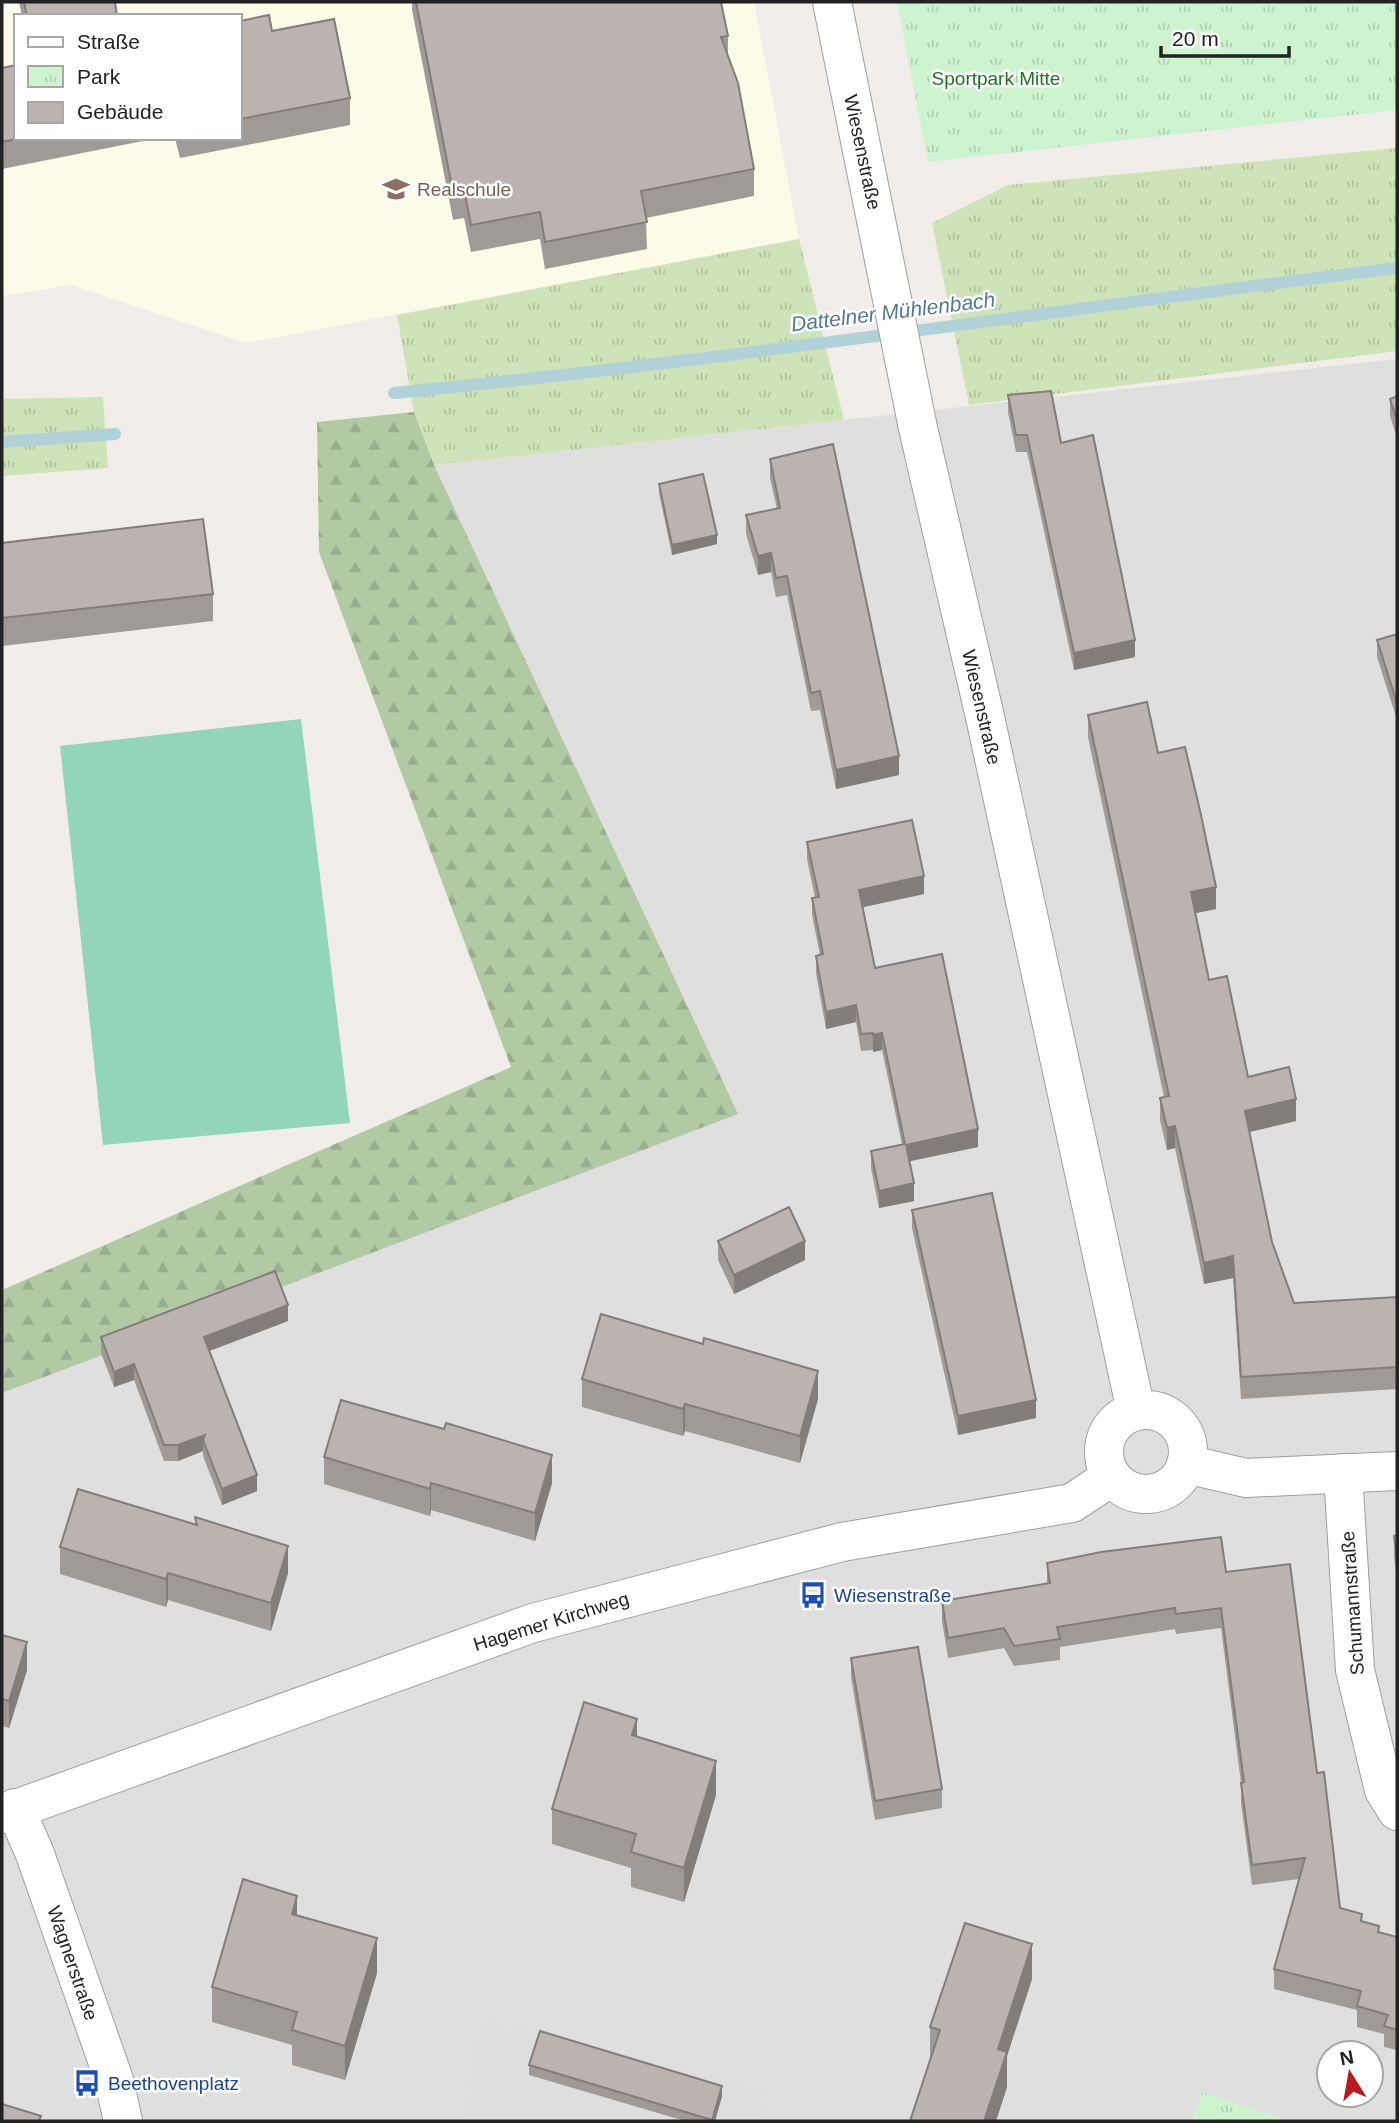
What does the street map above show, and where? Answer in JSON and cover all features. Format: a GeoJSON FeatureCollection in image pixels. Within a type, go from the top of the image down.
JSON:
{"type":"FeatureCollection","features":[{"type":"Feature","properties":{"kind":"street","name":"Wiesenstraße"},"geometry":{"type":"LineString","coordinates":[[832,2],[918,429],[985,717],[1136,1411]]}},
{"type":"Feature","properties":{"kind":"street"},"geometry":{"type":"LineString","coordinates":[[1136,1411],[1158,1412],[1176,1423],[1187,1442],[1186,1464],[1182,1474],[1167,1488],[1148,1494],[1128,1490],[1111,1477],[1104,1458],[1106,1438],[1118,1420],[1136,1411]]}},
{"type":"Feature","properties":{"kind":"street"},"geometry":{"type":"LineString","coordinates":[[1186,1464],[1246,1478],[1397,1471]]}},
{"type":"Feature","properties":{"kind":"street","name":"Schumannstraße"},"geometry":{"type":"LineString","coordinates":[[1343,1473],[1355,1670],[1384,1790],[1397,1811]]}},
{"type":"Feature","properties":{"kind":"street","name":"Hagemer Kirchweg"},"geometry":{"type":"LineString","coordinates":[[8,1811],[533,1623],[842,1542],[1072,1503],[1111,1477]]}},
{"type":"Feature","properties":{"kind":"street","name":"Wagnerstraße"},"geometry":{"type":"LineString","coordinates":[[8,1811],[35,1854],[114,2080],[123,2121]]}},
{"type":"Feature","properties":{"kind":"shaded area","name":"Realschule"},"geometry":{"type":"Polygon","coordinates":[[[2,2],[754,2],[799,239],[246,343],[71,285],[2,296],[2,2]]]}},
{"type":"Feature","properties":{"kind":"shaded area"},"geometry":{"type":"Polygon","coordinates":[[[1397,359],[1397,2121],[2,2121],[2,1389],[737,1113],[434,465],[1397,359]]]}},
{"type":"Feature","properties":{"kind":"shaded area"},"geometry":{"type":"Polygon","coordinates":[[[485,2019],[769,2092],[760,2121],[459,2121],[485,2019]]]}},
{"type":"Feature","properties":{"kind":"green space","name":"Sportpark Mitte"},"geometry":{"type":"Polygon","coordinates":[[[897,2],[1397,2],[1397,110],[928,162],[897,2]]]}},
{"type":"Feature","properties":{"kind":"green space"},"geometry":{"type":"Polygon","coordinates":[[[1397,148],[1397,351],[969,405],[932,223],[1008,185],[1397,148]]]}},
{"type":"Feature","properties":{"kind":"green space"},"geometry":{"type":"Polygon","coordinates":[[[799,239],[844,420],[434,465],[414,412],[397,315],[799,239]]]}},
{"type":"Feature","properties":{"kind":"green space"},"geometry":{"type":"Polygon","coordinates":[[[103,397],[108,468],[2,476],[2,399],[103,397]]]}},
{"type":"Feature","properties":{"kind":"green space"},"geometry":{"type":"Polygon","coordinates":[[[414,412],[434,465],[738,1114],[2,1393],[2,1290],[511,1067],[319,552],[317,422],[414,412]]]}},
{"type":"Feature","properties":{"kind":"green space"},"geometry":{"type":"Polygon","coordinates":[[[301,719],[350,1123],[103,1145],[60,746],[301,719]]]}},
{"type":"Feature","properties":{"kind":"green space"},"geometry":{"type":"Polygon","coordinates":[[[1202,2092],[1289,2121],[1192,2121],[1202,2092]]]}},
{"type":"Feature","properties":{"kind":"building"},"geometry":{"type":"Polygon","coordinates":[[[24,2],[115,2],[117,14],[27,14],[24,2]]]}},
{"type":"Feature","properties":{"kind":"building"},"geometry":{"type":"Polygon","coordinates":[[[416,2],[721,2],[728,36],[721,37],[738,83],[754,169],[641,191],[647,222],[545,242],[540,212],[471,225],[464,190],[453,192],[416,2]]]}},
{"type":"Feature","properties":{"kind":"building"},"geometry":{"type":"Polygon","coordinates":[[[269,15],[272,31],[334,19],[350,98],[242,119],[242,21],[269,15]]]}},
{"type":"Feature","properties":{"kind":"building"},"geometry":{"type":"Polygon","coordinates":[[[14,65],[14,139],[2,142],[2,68],[14,65]]]}},
{"type":"Feature","properties":{"kind":"building"},"geometry":{"type":"Polygon","coordinates":[[[1051,391],[1061,443],[1093,435],[1135,640],[1074,653],[1027,435],[1016,435],[1008,395],[1051,391]]]}},
{"type":"Feature","properties":{"kind":"building"},"geometry":{"type":"Polygon","coordinates":[[[1397,396],[1397,420],[1390,399],[1397,396]]]}},
{"type":"Feature","properties":{"kind":"building"},"geometry":{"type":"Polygon","coordinates":[[[833,444],[899,756],[836,770],[820,691],[811,693],[787,576],[776,578],[771,553],[758,556],[746,515],[780,508],[770,459],[833,444]]]}},
{"type":"Feature","properties":{"kind":"building"},"geometry":{"type":"Polygon","coordinates":[[[703,474],[717,535],[672,545],[659,484],[703,474]]]}},
{"type":"Feature","properties":{"kind":"building"},"geometry":{"type":"Polygon","coordinates":[[[203,519],[213,594],[2,618],[2,543],[203,519]]]}},
{"type":"Feature","properties":{"kind":"building"},"geometry":{"type":"Polygon","coordinates":[[[1397,634],[1397,703],[1377,640],[1397,634]]]}},
{"type":"Feature","properties":{"kind":"building"},"geometry":{"type":"Polygon","coordinates":[[[1147,702],[1158,753],[1185,747],[1201,815],[1216,887],[1191,892],[1209,980],[1227,976],[1248,1077],[1289,1067],[1296,1099],[1245,1111],[1272,1242],[1294,1303],[1397,1297],[1397,1367],[1241,1377],[1233,1256],[1204,1263],[1175,1126],[1167,1128],[1160,1098],[1169,1096],[1088,715],[1147,702]]]}},
{"type":"Feature","properties":{"kind":"building"},"geometry":{"type":"Polygon","coordinates":[[[912,820],[924,876],[859,890],[875,968],[942,954],[978,1129],[906,1145],[914,1183],[879,1191],[871,1151],[905,1144],[882,1033],[861,1034],[856,1005],[826,1012],[816,956],[823,954],[812,898],[819,897],[807,842],[912,820]]]}},
{"type":"Feature","properties":{"kind":"building"},"geometry":{"type":"Polygon","coordinates":[[[992,1193],[1036,1400],[958,1416],[912,1210],[992,1193]]]}},
{"type":"Feature","properties":{"kind":"building"},"geometry":{"type":"Polygon","coordinates":[[[789,1207],[805,1241],[734,1275],[718,1241],[789,1207]]]}},
{"type":"Feature","properties":{"kind":"building"},"geometry":{"type":"Polygon","coordinates":[[[275,1271],[288,1305],[204,1337],[257,1475],[222,1489],[203,1440],[205,1435],[178,1445],[164,1445],[134,1364],[114,1372],[101,1337],[275,1271]]]}},
{"type":"Feature","properties":{"kind":"building"},"geometry":{"type":"Polygon","coordinates":[[[601,1314],[703,1344],[704,1338],[818,1371],[800,1436],[685,1404],[683,1409],[582,1379],[601,1314]]]}},
{"type":"Feature","properties":{"kind":"building"},"geometry":{"type":"Polygon","coordinates":[[[341,1400],[444,1429],[446,1423],[552,1455],[535,1513],[431,1483],[430,1489],[324,1457],[341,1400]]]}},
{"type":"Feature","properties":{"kind":"building"},"geometry":{"type":"Polygon","coordinates":[[[78,1489],[197,1525],[195,1517],[288,1546],[271,1603],[168,1573],[166,1579],[60,1547],[78,1489]]]}},
{"type":"Feature","properties":{"kind":"building"},"geometry":{"type":"Polygon","coordinates":[[[1397,1535],[1397,1561],[1394,1536],[1397,1535]]]}},
{"type":"Feature","properties":{"kind":"building"},"geometry":{"type":"Polygon","coordinates":[[[1221,1537],[1226,1572],[1290,1564],[1317,1773],[1324,1772],[1340,1908],[1362,1914],[1361,1921],[1379,1926],[1378,1932],[1397,1937],[1397,2030],[1384,2026],[1388,2015],[1357,2006],[1361,1991],[1274,1969],[1305,1858],[1252,1865],[1221,1608],[1176,1614],[1175,1608],[1057,1627],[1060,1639],[1014,1646],[1004,1628],[948,1638],[942,1601],[1050,1583],[1047,1563],[1101,1552],[1221,1537]]]}},
{"type":"Feature","properties":{"kind":"building"},"geometry":{"type":"Polygon","coordinates":[[[2,1635],[27,1642],[9,1701],[2,1699],[2,1635]]]}},
{"type":"Feature","properties":{"kind":"building"},"geometry":{"type":"Polygon","coordinates":[[[918,1647],[942,1789],[875,1801],[851,1658],[918,1647]]]}},
{"type":"Feature","properties":{"kind":"building"},"geometry":{"type":"Polygon","coordinates":[[[584,1702],[637,1719],[632,1735],[716,1761],[684,1868],[631,1852],[636,1834],[552,1809],[584,1702]]]}},
{"type":"Feature","properties":{"kind":"building"},"geometry":{"type":"Polygon","coordinates":[[[243,1879],[297,1896],[292,1914],[377,1938],[345,2046],[292,2030],[297,2012],[212,1987],[243,1879]]]}},
{"type":"Feature","properties":{"kind":"building"},"geometry":{"type":"Polygon","coordinates":[[[965,1923],[1032,1944],[998,2049],[1007,2052],[984,2121],[910,2121],[940,2030],[930,2027],[965,1923]]]}},
{"type":"Feature","properties":{"kind":"building"},"geometry":{"type":"Polygon","coordinates":[[[540,2031],[722,2086],[712,2120],[529,2065],[540,2031]]]}},
{"type":"Feature","properties":{"kind":"building"},"geometry":{"type":"Polygon","coordinates":[[[2,2104],[41,2116],[39,2121],[2,2121],[2,2104]]]}},
{"type":"Feature","properties":{"kind":"waterway","name":"Dattelner Mühlenbach"},"geometry":{"type":"LineString","coordinates":[[394,393],[771,350],[1397,268]]}},
{"type":"Feature","properties":{"kind":"waterway","name":"Dattelner Mühlenbach"},"geometry":{"type":"LineString","coordinates":[[2,442],[115,434]]}},
{"type":"Feature","properties":{"kind":"place","name":"Realschule"},"geometry":{"type":"Point","coordinates":[396,189]}},
{"type":"Feature","properties":{"kind":"place","name":"Wiesenstraße"},"geometry":{"type":"Point","coordinates":[813,1595]}},
{"type":"Feature","properties":{"kind":"place","name":"Beethovenplatz"},"geometry":{"type":"Point","coordinates":[87,2083]}}]}
